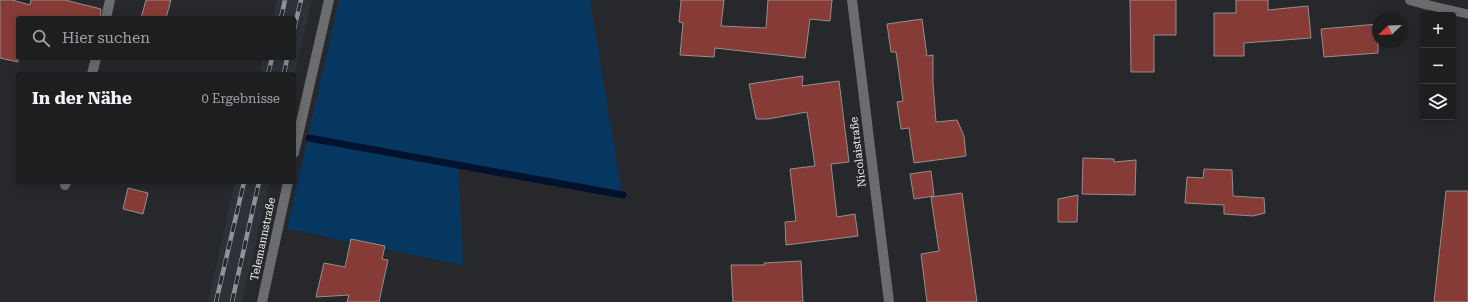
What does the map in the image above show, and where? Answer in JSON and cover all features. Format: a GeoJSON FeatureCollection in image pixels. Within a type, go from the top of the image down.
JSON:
{"type":"FeatureCollection","features":[{"type":"Feature","properties":{"kind":"street"},"geometry":{"type":"LineString","coordinates":[[106,16],[110,0]]}},
{"type":"Feature","properties":{"kind":"street"},"geometry":{"type":"LineString","coordinates":[[296,144],[329,0]]}},
{"type":"Feature","properties":{"kind":"street","name":"Nicolaistraße"},"geometry":{"type":"LineString","coordinates":[[852,0],[889,302]]}},
{"type":"Feature","properties":{"kind":"street"},"geometry":{"type":"LineString","coordinates":[[1410,0],[1428,5]]}},
{"type":"Feature","properties":{"kind":"street"},"geometry":{"type":"LineString","coordinates":[[92,72],[96,60]]}},
{"type":"Feature","properties":{"kind":"street","name":"Telemannstraße"},"geometry":{"type":"LineString","coordinates":[[262,302],[288,184]]}},
{"type":"Feature","properties":{"kind":"lane"},"geometry":{"type":"LineString","coordinates":[[1428,5],[1468,14]]}},
{"type":"Feature","properties":{"kind":"shaded area"},"geometry":{"type":"Polygon","coordinates":[[[277,0],[312,0],[295,72],[260,72],[263,60],[296,60],[296,16],[273,16],[277,0]]]}},
{"type":"Feature","properties":{"kind":"shaded area"},"geometry":{"type":"Polygon","coordinates":[[[339,0],[590,0],[622,194],[458,163],[463,265],[287,229],[339,0]]]}},
{"type":"Feature","properties":{"kind":"shaded area"},"geometry":{"type":"Polygon","coordinates":[[[235,184],[270,184],[242,302],[208,302],[235,184]]]}},
{"type":"Feature","properties":{"kind":"building"},"geometry":{"type":"Polygon","coordinates":[[[0,0],[12,0],[30,5],[31,0],[65,0],[101,9],[100,16],[16,16],[16,60],[18,60],[18,62],[0,58],[0,0]]]}},
{"type":"Feature","properties":{"kind":"building"},"geometry":{"type":"Polygon","coordinates":[[[146,0],[171,0],[167,16],[142,16],[146,0]]]}},
{"type":"Feature","properties":{"kind":"building"},"geometry":{"type":"Polygon","coordinates":[[[681,0],[724,0],[721,26],[766,28],[768,0],[832,0],[830,21],[810,19],[805,58],[715,48],[714,57],[680,55],[683,23],[679,22],[681,0]]]}},
{"type":"Feature","properties":{"kind":"building"},"geometry":{"type":"Polygon","coordinates":[[[1130,0],[1176,0],[1176,35],[1154,35],[1154,72],[1131,72],[1130,0]]]}},
{"type":"Feature","properties":{"kind":"building"},"geometry":{"type":"Polygon","coordinates":[[[1236,0],[1268,0],[1268,10],[1308,6],[1311,38],[1244,43],[1244,56],[1214,56],[1214,13],[1236,13],[1236,0]]]}},
{"type":"Feature","properties":{"kind":"building"},"geometry":{"type":"Polygon","coordinates":[[[922,19],[927,56],[933,55],[933,83],[936,122],[957,120],[964,136],[966,156],[914,163],[909,128],[901,129],[897,102],[903,101],[896,52],[891,52],[887,24],[922,19]]]}},
{"type":"Feature","properties":{"kind":"building"},"geometry":{"type":"Polygon","coordinates":[[[1372,25],[1372,48],[1378,48],[1378,53],[1324,57],[1321,29],[1372,25]]]}},
{"type":"Feature","properties":{"kind":"building"},"geometry":{"type":"Polygon","coordinates":[[[803,76],[802,86],[839,81],[849,162],[831,164],[837,217],[855,214],[858,236],[786,245],[785,222],[796,221],[790,169],[815,166],[807,112],[768,119],[756,119],[749,84],[803,76]]]}},
{"type":"Feature","properties":{"kind":"building"},"geometry":{"type":"Polygon","coordinates":[[[1083,158],[1114,159],[1114,162],[1136,160],[1135,195],[1082,194],[1083,158]]]}},
{"type":"Feature","properties":{"kind":"building"},"geometry":{"type":"Polygon","coordinates":[[[1204,169],[1232,170],[1233,196],[1264,198],[1265,213],[1253,216],[1224,214],[1224,205],[1185,203],[1187,177],[1203,178],[1204,169]]]}},
{"type":"Feature","properties":{"kind":"building"},"geometry":{"type":"Polygon","coordinates":[[[931,171],[934,196],[914,199],[910,174],[931,171]]]}},
{"type":"Feature","properties":{"kind":"building"},"geometry":{"type":"Polygon","coordinates":[[[128,188],[148,193],[143,214],[123,209],[128,188]]]}},
{"type":"Feature","properties":{"kind":"building"},"geometry":{"type":"Polygon","coordinates":[[[1446,191],[1468,191],[1468,302],[1434,302],[1446,191]]]}},
{"type":"Feature","properties":{"kind":"building"},"geometry":{"type":"Polygon","coordinates":[[[962,193],[977,302],[927,302],[921,254],[939,251],[931,197],[962,193]]]}},
{"type":"Feature","properties":{"kind":"building"},"geometry":{"type":"Polygon","coordinates":[[[1078,195],[1077,222],[1058,222],[1058,199],[1078,195]]]}},
{"type":"Feature","properties":{"kind":"building"},"geometry":{"type":"Polygon","coordinates":[[[351,239],[385,246],[382,259],[388,260],[379,302],[347,302],[349,295],[316,297],[324,263],[345,267],[351,239]]]}},
{"type":"Feature","properties":{"kind":"building"},"geometry":{"type":"Polygon","coordinates":[[[801,261],[803,302],[733,302],[731,265],[765,265],[764,263],[801,261]]]}},
{"type":"Feature","properties":{"kind":"waterway"},"geometry":{"type":"LineString","coordinates":[[309,138],[623,195]]}},
{"type":"Feature","properties":{"kind":"railway"},"geometry":{"type":"LineString","coordinates":[[281,16],[285,0]]}},
{"type":"Feature","properties":{"kind":"railway"},"geometry":{"type":"LineString","coordinates":[[296,21],[301,0]]}},
{"type":"Feature","properties":{"kind":"railway"},"geometry":{"type":"LineString","coordinates":[[268,72],[272,60]]}},
{"type":"Feature","properties":{"kind":"railway"},"geometry":{"type":"LineString","coordinates":[[284,72],[287,60]]}},
{"type":"Feature","properties":{"kind":"railway"},"geometry":{"type":"LineString","coordinates":[[216,302],[244,184]]}},
{"type":"Feature","properties":{"kind":"railway"},"geometry":{"type":"LineString","coordinates":[[232,302],[259,184]]}}]}
